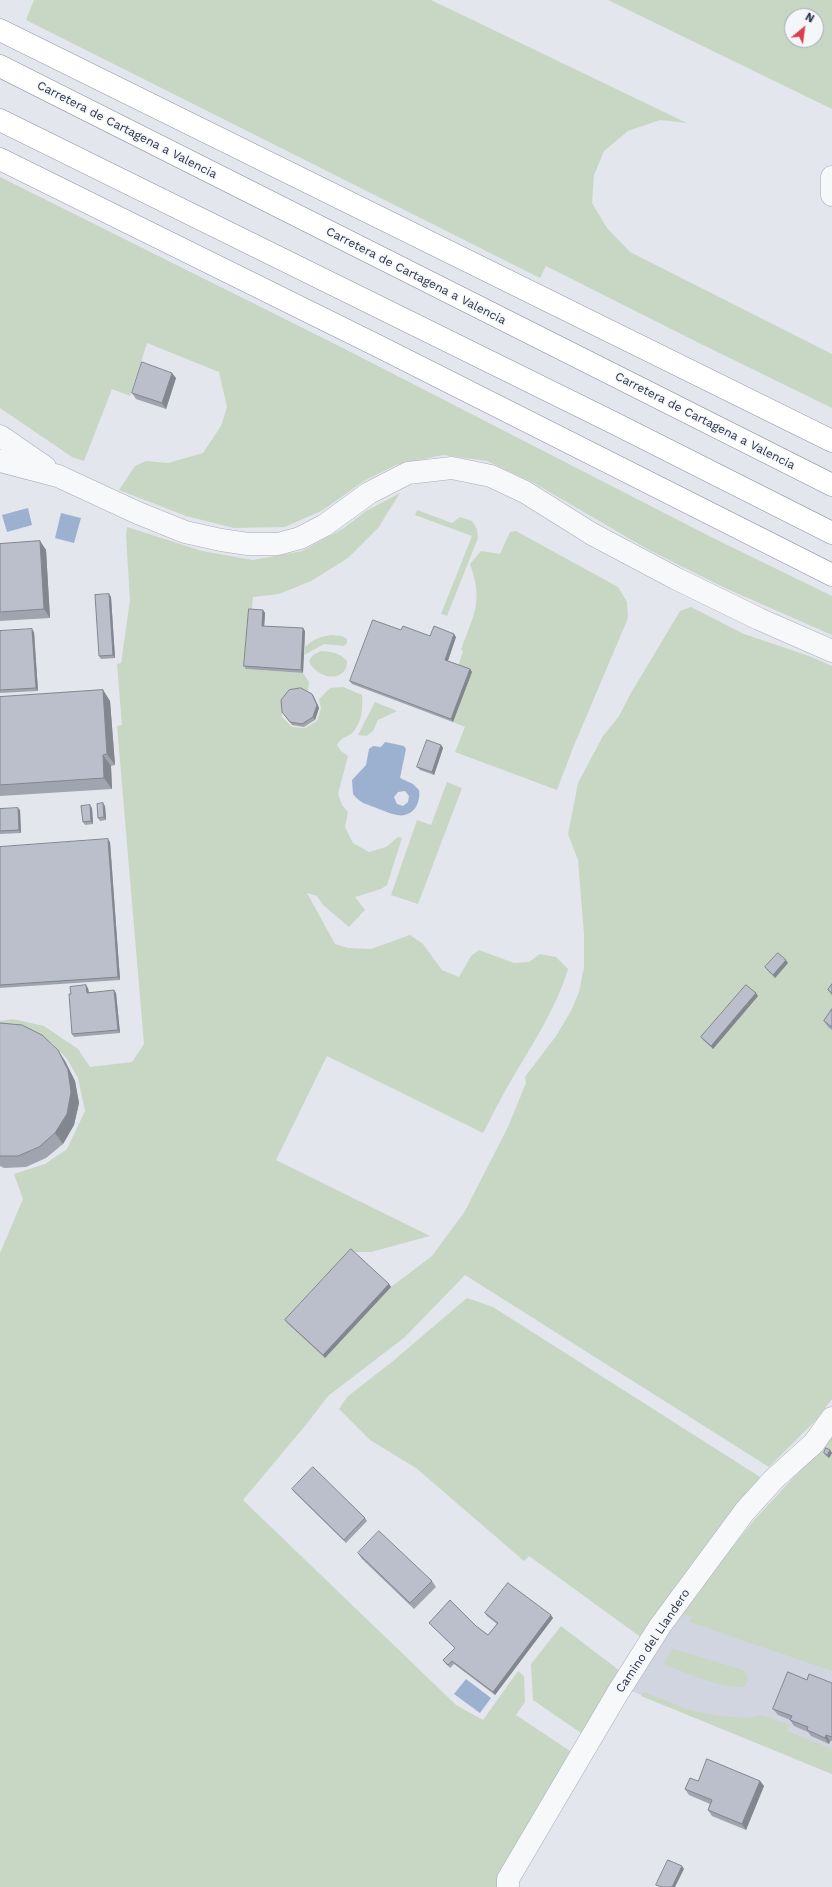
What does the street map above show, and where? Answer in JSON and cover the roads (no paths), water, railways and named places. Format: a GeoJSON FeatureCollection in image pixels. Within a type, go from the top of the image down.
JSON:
{"type":"FeatureCollection","features":[{"type":"Feature","properties":{"kind":"highway"},"geometry":{"type":"LineString","coordinates":[[0,30],[832,441]]}},
{"type":"Feature","properties":{"kind":"highway","name":"Carretera de Cartagena a Valencia"},"geometry":{"type":"LineString","coordinates":[[0,66],[832,485]]}},
{"type":"Feature","properties":{"kind":"highway"},"geometry":{"type":"LineString","coordinates":[[1,121],[614,423],[832,533]]}},
{"type":"Feature","properties":{"kind":"highway"},"geometry":{"type":"LineString","coordinates":[[0,159],[385,350],[832,575]]}},
{"type":"Feature","properties":{"kind":"street"},"geometry":{"type":"LineString","coordinates":[[832,177],[832,195]]}},
{"type":"Feature","properties":{"kind":"street"},"geometry":{"type":"LineString","coordinates":[[0,436],[58,476]]}},
{"type":"Feature","properties":{"kind":"street"},"geometry":{"type":"LineString","coordinates":[[0,460],[58,476],[138,513],[185,532],[248,544],[278,544],[300,538],[325,525],[369,494],[408,473],[452,468],[491,476],[525,492],[592,534],[675,578],[759,619],[832,651]]}},
{"type":"Feature","properties":{"kind":"street","name":"Camino del Llandero"},"geometry":{"type":"LineString","coordinates":[[508,1887],[508,1879],[613,1701],[660,1626],[745,1511],[774,1479],[814,1443],[832,1418]]}},
{"type":"Feature","properties":{"kind":"water"},"geometry":{"type":"Polygon","coordinates":[[[28,508],[32,525],[7,532],[2,515],[28,508]]]}},
{"type":"Feature","properties":{"kind":"water"},"geometry":{"type":"Polygon","coordinates":[[[61,513],[81,518],[74,543],[55,538],[61,513]]]}},
{"type":"Feature","properties":{"kind":"water"},"geometry":{"type":"Polygon","coordinates":[[[385,742],[404,746],[406,749],[400,778],[413,784],[419,790],[419,800],[412,812],[397,815],[364,803],[358,800],[353,794],[352,780],[366,765],[369,749],[373,746],[381,747],[385,742]],[[405,791],[398,792],[394,797],[397,804],[403,806],[408,802],[409,796],[405,791]]]}},
{"type":"Feature","properties":{"kind":"water"},"geometry":{"type":"Polygon","coordinates":[[[466,1679],[491,1698],[480,1713],[454,1694],[466,1679]]]}}]}
